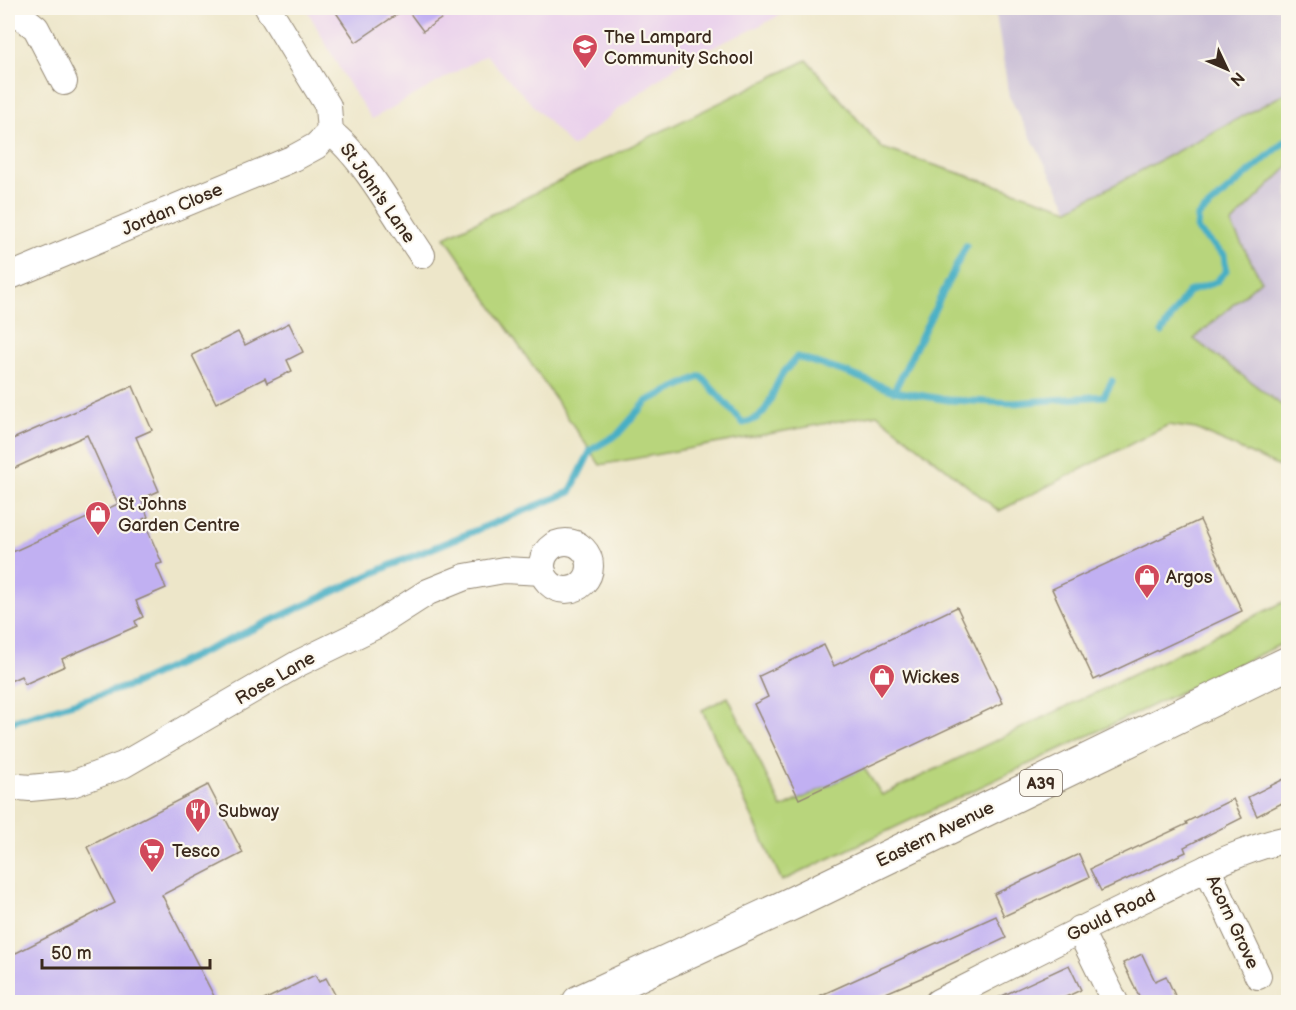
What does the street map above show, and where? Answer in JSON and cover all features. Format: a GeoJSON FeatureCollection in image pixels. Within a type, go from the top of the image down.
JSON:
{"type":"FeatureCollection","features":[{"type":"Feature","properties":{"kind":"main road","name":"Eastern Avenue"},"geometry":{"type":"LineString","coordinates":[[579,1002],[802,898],[1288,663]]}},
{"type":"Feature","properties":{"kind":"street","name":"St John's Lane"},"geometry":{"type":"LineString","coordinates":[[268,8],[328,106],[330,132],[341,140],[370,178],[422,255]]}},
{"type":"Feature","properties":{"kind":"street"},"geometry":{"type":"LineString","coordinates":[[17,18],[36,28],[64,82]]}},
{"type":"Feature","properties":{"kind":"street","name":"Jordan Close"},"geometry":{"type":"LineString","coordinates":[[8,277],[294,158],[316,147],[330,132]]}},
{"type":"Feature","properties":{"kind":"street","name":"Rose Lane"},"geometry":{"type":"LineString","coordinates":[[8,786],[30,788],[72,784],[123,765],[299,663],[375,626],[428,592],[465,577],[504,570],[543,572]]}},
{"type":"Feature","properties":{"kind":"street","name":"Gould Road"},"geometry":{"type":"LineString","coordinates":[[938,1002],[1207,868],[1271,843],[1288,839]]}},
{"type":"Feature","properties":{"kind":"street","name":"Acorn Grove"},"geometry":{"type":"LineString","coordinates":[[1207,868],[1258,976]]}},
{"type":"Feature","properties":{"kind":"street"},"geometry":{"type":"LineString","coordinates":[[1079,930],[1115,1002]]}},
{"type":"Feature","properties":{"kind":"shaded area","name":"The Lampard Community School"},"geometry":{"type":"Polygon","coordinates":[[[306,8],[794,8],[747,32],[687,58],[622,106],[572,147],[486,55],[372,119],[347,82],[306,8]]]}},
{"type":"Feature","properties":{"kind":"shaded area"},"geometry":{"type":"Polygon","coordinates":[[[995,8],[1288,8],[1288,424],[1210,382],[1069,209],[1009,96],[995,8]]]}},
{"type":"Feature","properties":{"kind":"green space"},"geometry":{"type":"Polygon","coordinates":[[[807,60],[882,148],[1069,209],[1288,92],[1288,167],[1231,224],[1261,280],[1194,339],[1288,410],[1288,471],[1196,429],[1168,425],[999,511],[877,414],[600,465],[445,237],[807,60]]]}},
{"type":"Feature","properties":{"kind":"green space"},"geometry":{"type":"Polygon","coordinates":[[[1288,600],[1288,641],[782,881],[702,710],[728,697],[782,808],[864,768],[882,795],[1288,600]]]}},
{"type":"Feature","properties":{"kind":"building"},"geometry":{"type":"Polygon","coordinates":[[[333,8],[406,8],[356,42],[333,8]]]}},
{"type":"Feature","properties":{"kind":"building"},"geometry":{"type":"Polygon","coordinates":[[[406,8],[457,8],[423,31],[406,8]]]}},
{"type":"Feature","properties":{"kind":"building"},"geometry":{"type":"Polygon","coordinates":[[[289,323],[303,352],[287,360],[292,371],[267,383],[265,378],[216,403],[192,355],[238,332],[245,345],[289,323]]]}},
{"type":"Feature","properties":{"kind":"building","name":"St Johns Garden Centre"},"geometry":{"type":"Polygon","coordinates":[[[133,386],[152,430],[136,437],[159,491],[141,499],[148,517],[143,519],[162,563],[156,565],[166,588],[136,601],[143,617],[135,621],[137,626],[62,659],[65,666],[25,684],[21,676],[8,682],[8,554],[118,504],[87,435],[8,471],[8,441],[133,386]]]}},
{"type":"Feature","properties":{"kind":"building","name":"Argos"},"geometry":{"type":"Polygon","coordinates":[[[1200,520],[1242,611],[1094,680],[1052,589],[1200,520]]]}},
{"type":"Feature","properties":{"kind":"building","name":"Wickes"},"geometry":{"type":"Polygon","coordinates":[[[957,607],[1003,703],[799,799],[754,704],[768,697],[759,676],[824,645],[834,666],[957,607]]]}},
{"type":"Feature","properties":{"kind":"building"},"geometry":{"type":"Polygon","coordinates":[[[1288,777],[1288,800],[1257,816],[1248,797],[1288,777]]]}},
{"type":"Feature","properties":{"kind":"building","name":"Tesco"},"geometry":{"type":"Polygon","coordinates":[[[208,785],[243,853],[162,895],[217,1002],[8,1002],[8,957],[115,903],[87,847],[208,785]]]}},
{"type":"Feature","properties":{"kind":"building"},"geometry":{"type":"Polygon","coordinates":[[[1233,799],[1242,818],[1184,847],[1186,852],[1101,891],[1090,869],[1187,824],[1186,822],[1233,799]]]}},
{"type":"Feature","properties":{"kind":"building"},"geometry":{"type":"Polygon","coordinates":[[[1079,854],[1089,877],[1004,916],[994,894],[1079,854]]]}},
{"type":"Feature","properties":{"kind":"building"},"geometry":{"type":"Polygon","coordinates":[[[996,916],[1006,938],[921,978],[865,1002],[806,1002],[996,916]]]}},
{"type":"Feature","properties":{"kind":"building"},"geometry":{"type":"Polygon","coordinates":[[[1142,954],[1155,981],[1166,976],[1178,1002],[1142,1002],[1123,963],[1142,954]]]}},
{"type":"Feature","properties":{"kind":"building"},"geometry":{"type":"Polygon","coordinates":[[[1069,965],[1081,990],[1055,1002],[989,1002],[1069,965]]]}},
{"type":"Feature","properties":{"kind":"building"},"geometry":{"type":"Polygon","coordinates":[[[315,975],[319,982],[326,978],[339,1002],[260,1002],[315,975]]]}},
{"type":"Feature","properties":{"kind":"waterway"},"geometry":{"type":"LineString","coordinates":[[1162,332],[1188,292],[1216,282],[1226,271],[1224,255],[1197,230],[1198,216],[1288,139]]}},
{"type":"Feature","properties":{"kind":"waterway"},"geometry":{"type":"LineString","coordinates":[[894,391],[966,246]]}},
{"type":"Feature","properties":{"kind":"waterway"},"geometry":{"type":"LineString","coordinates":[[8,723],[132,685],[389,566],[570,492],[591,450],[618,434],[647,401],[701,376],[743,423],[752,420],[764,411],[777,383],[797,357],[894,391],[948,400],[1014,403],[1104,396],[1112,381]]}},
{"type":"Feature","properties":{"kind":"place","name":"The Lampard Community School"},"geometry":{"type":"Point","coordinates":[585,70]}},
{"type":"Feature","properties":{"kind":"place","name":"St Johns Garden Centre"},"geometry":{"type":"Point","coordinates":[98,537]}},
{"type":"Feature","properties":{"kind":"place","name":"Argos"},"geometry":{"type":"Point","coordinates":[1147,600]}},
{"type":"Feature","properties":{"kind":"place","name":"Wickes"},"geometry":{"type":"Point","coordinates":[882,700]}},
{"type":"Feature","properties":{"kind":"place","name":"Subway"},"geometry":{"type":"Point","coordinates":[198,834]}},
{"type":"Feature","properties":{"kind":"place","name":"Tesco"},"geometry":{"type":"Point","coordinates":[152,874]}}]}
